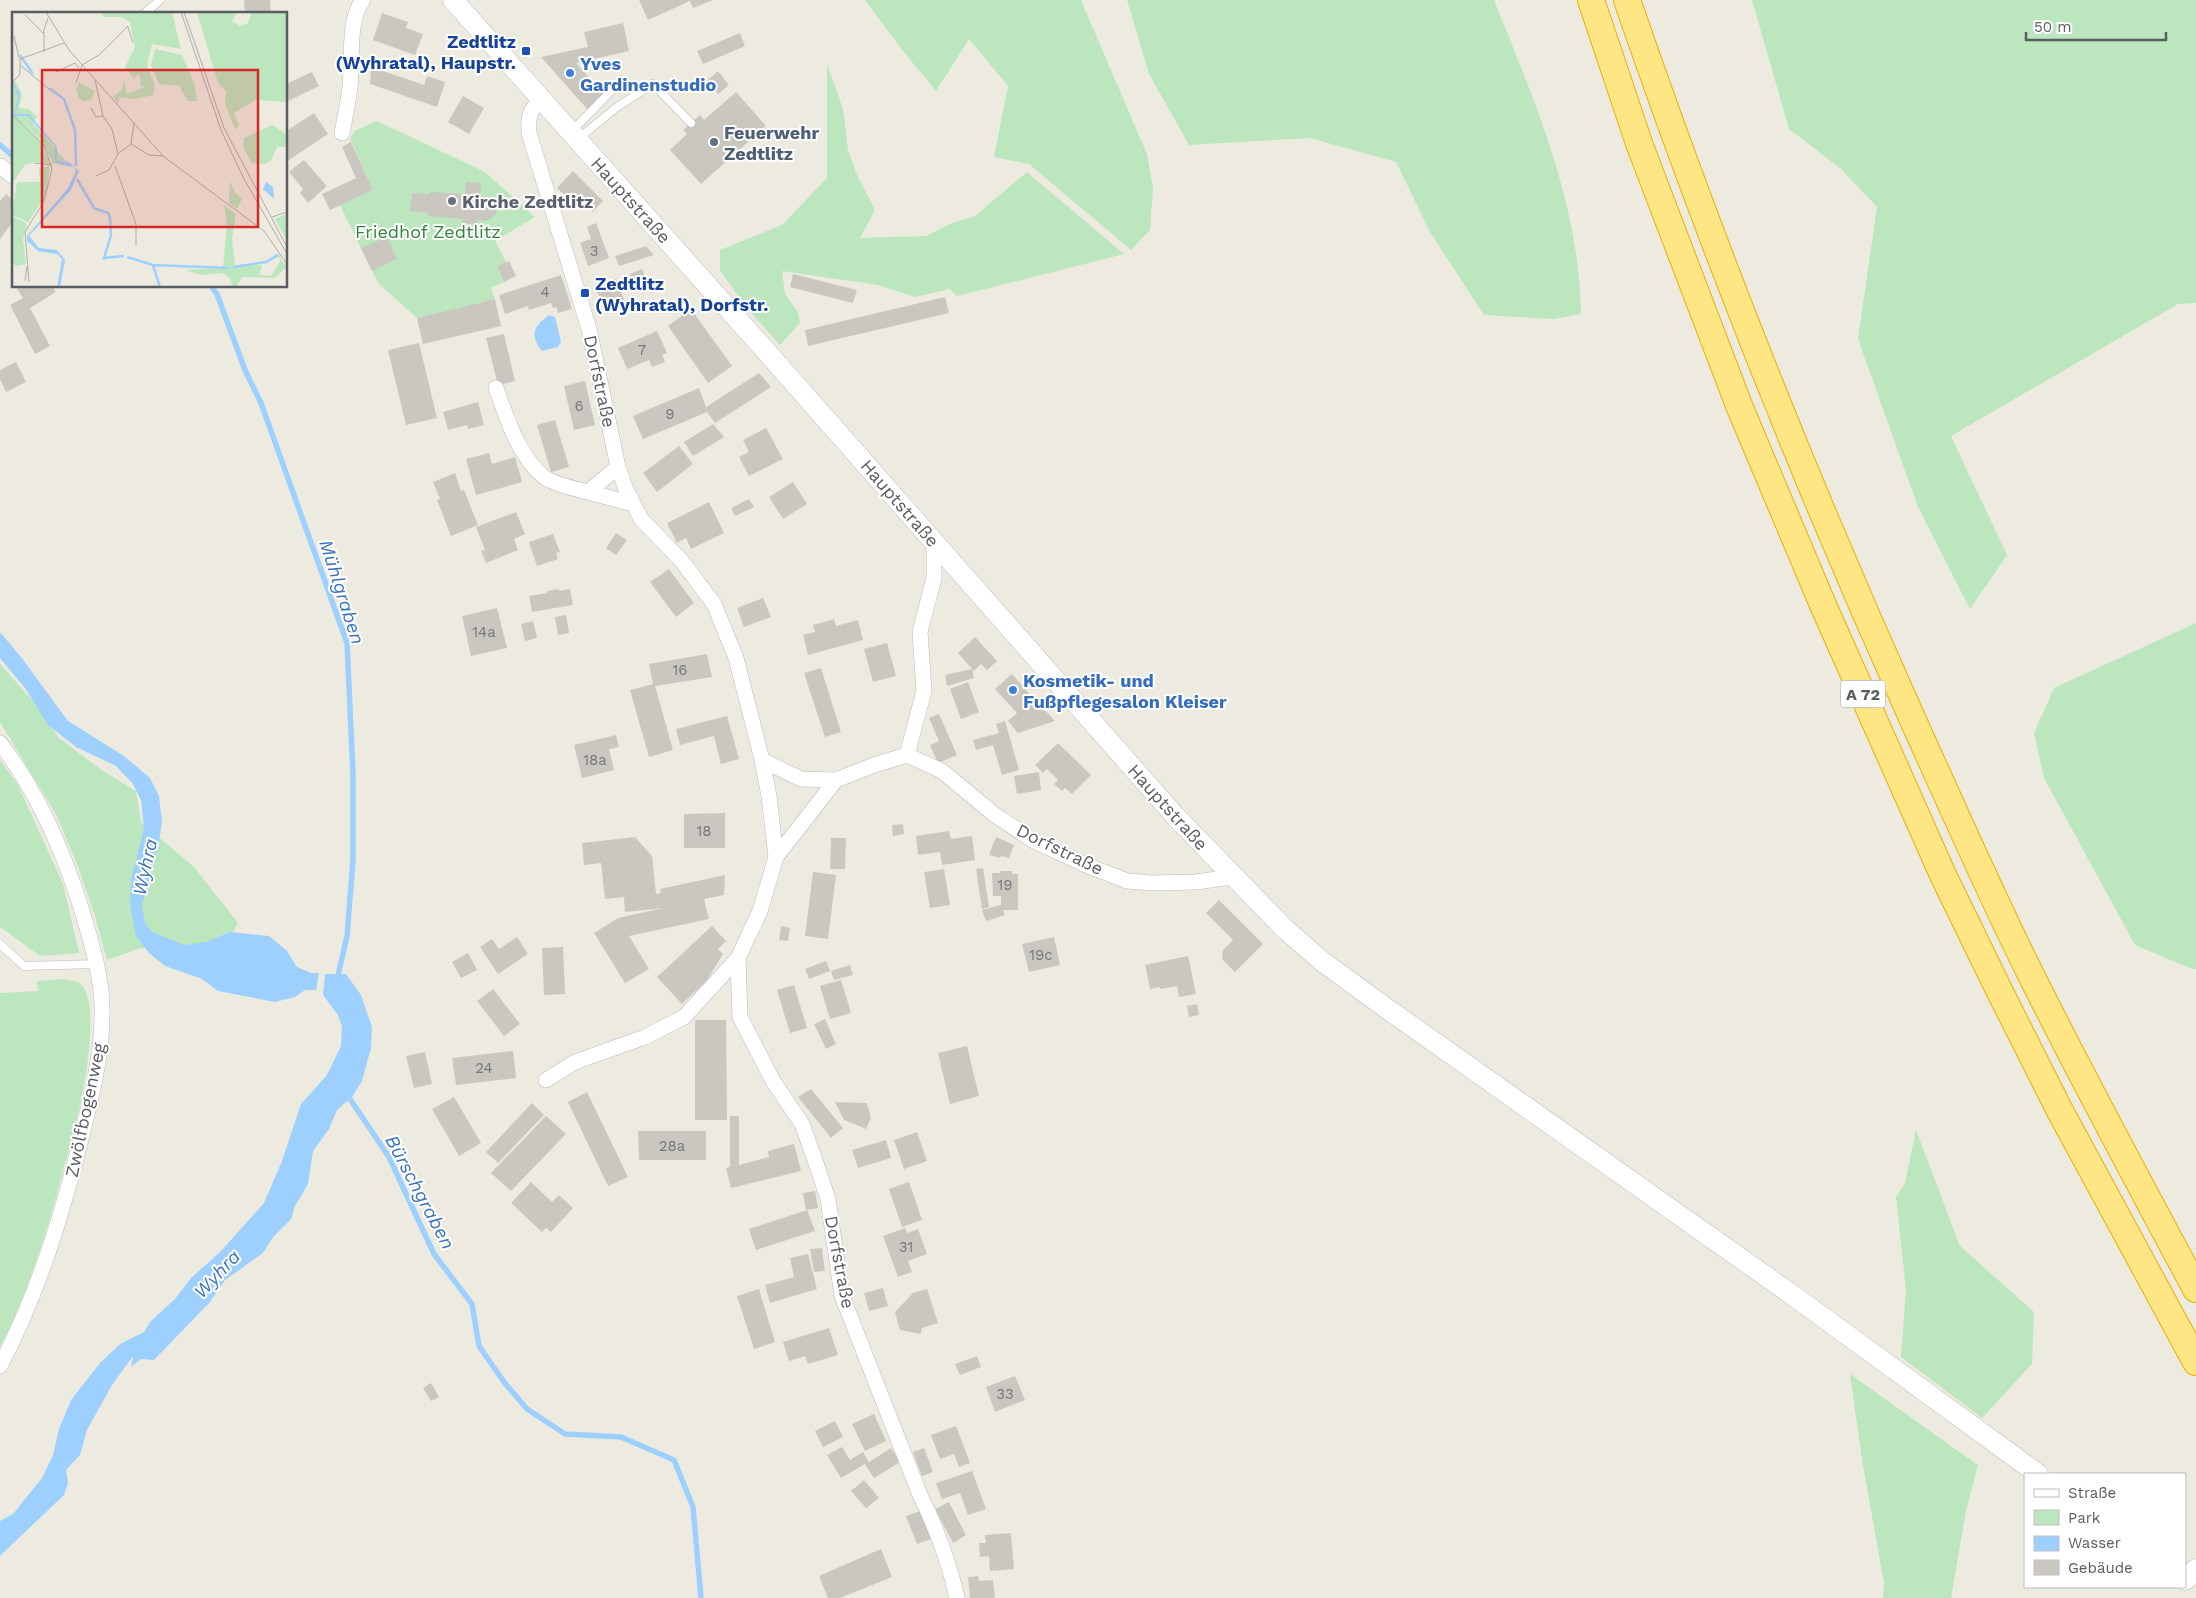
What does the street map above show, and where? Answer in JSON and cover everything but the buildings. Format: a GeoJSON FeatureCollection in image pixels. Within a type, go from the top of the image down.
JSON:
{"type":"FeatureCollection","features":[{"type":"Feature","properties":{"kind":"highway","name":"A 72"},"geometry":{"type":"LineString","coordinates":[[1591,0],[1640,146],[1740,408],[1823,605],[1943,875],[1999,990],[2060,1111],[2196,1362]]}},
{"type":"Feature","properties":{"kind":"highway","name":"A 72"},"geometry":{"type":"LineString","coordinates":[[1627,0],[1672,130],[1765,374],[1856,592],[1978,865],[2031,974],[2095,1101],[2196,1289]]}},
{"type":"Feature","properties":{"kind":"main road","name":"Hauptstraße"},"geometry":{"type":"LineString","coordinates":[[454,0],[1176,817],[1232,877],[1285,929],[1323,962],[1798,1299],[2037,1473]]}},
{"type":"Feature","properties":{"kind":"main road"},"geometry":{"type":"LineString","coordinates":[[2186,1580],[2196,1569]]}},
{"type":"Feature","properties":{"kind":"main road"},"geometry":{"type":"LineString","coordinates":[[2186,1582],[2196,1592]]}},
{"type":"Feature","properties":{"kind":"street"},"geometry":{"type":"LineString","coordinates":[[342,133],[350,86],[354,26],[359,5],[363,0]]}},
{"type":"Feature","properties":{"kind":"street","name":"Dorfstraße"},"geometry":{"type":"LineString","coordinates":[[541,99],[531,109],[528,119],[529,133],[589,329],[618,467],[641,519],[681,560],[714,604],[736,658],[762,760],[769,796],[776,858]]}},
{"type":"Feature","properties":{"kind":"street"},"geometry":{"type":"LineString","coordinates":[[0,166],[12,175]]}},
{"type":"Feature","properties":{"kind":"street"},"geometry":{"type":"LineString","coordinates":[[496,388],[512,432],[530,461],[544,478],[633,504]]}},
{"type":"Feature","properties":{"kind":"street"},"geometry":{"type":"LineString","coordinates":[[588,492],[618,467]]}},
{"type":"Feature","properties":{"kind":"street"},"geometry":{"type":"LineString","coordinates":[[908,756],[924,690],[920,632],[934,578],[934,542]]}},
{"type":"Feature","properties":{"kind":"street","name":"Zwölfbogenweg"},"geometry":{"type":"LineString","coordinates":[[0,744],[19,768],[50,825],[82,909],[97,964],[102,1008],[99,1050],[90,1100],[69,1187],[38,1282],[19,1329],[0,1366]]}},
{"type":"Feature","properties":{"kind":"street","name":"Dorfstraße"},"geometry":{"type":"LineString","coordinates":[[762,760],[801,778],[836,780],[874,764],[908,756],[942,771],[995,815],[1034,841],[1127,881],[1152,883],[1196,882],[1232,877]]}},
{"type":"Feature","properties":{"kind":"street","name":"Dorfstraße"},"geometry":{"type":"LineString","coordinates":[[546,1080],[575,1062],[645,1037],[684,1017],[738,958],[760,911],[776,858],[836,780]]}},
{"type":"Feature","properties":{"kind":"street","name":"Dorfstraße"},"geometry":{"type":"LineString","coordinates":[[738,958],[740,1017],[773,1081],[802,1124],[828,1199],[842,1296],[920,1495],[934,1524],[951,1568],[957,1598]]}},
{"type":"Feature","properties":{"kind":"lane"},"geometry":{"type":"LineString","coordinates":[[146,12],[160,0]]}},
{"type":"Feature","properties":{"kind":"lane"},"geometry":{"type":"LineString","coordinates":[[574,136],[622,80]]}},
{"type":"Feature","properties":{"kind":"lane"},"geometry":{"type":"LineString","coordinates":[[574,136],[653,84],[691,123]]}},
{"type":"Feature","properties":{"kind":"lane"},"geometry":{"type":"LineString","coordinates":[[0,944],[24,966],[97,964]]}},
{"type":"Feature","properties":{"kind":"green space"},"geometry":{"type":"Polygon","coordinates":[[[865,0],[1081,0],[1147,154],[1153,188],[1150,230],[1131,250],[1029,164],[994,157],[1008,86],[969,39],[936,91],[865,0]]]}},
{"type":"Feature","properties":{"kind":"green space"},"geometry":{"type":"Polygon","coordinates":[[[1127,0],[1494,0],[1525,76],[1552,153],[1563,192],[1572,232],[1581,314],[1554,319],[1484,315],[1430,232],[1396,162],[1310,138],[1189,145],[1149,74],[1127,0]]]}},
{"type":"Feature","properties":{"kind":"green space"},"geometry":{"type":"Polygon","coordinates":[[[1752,0],[2196,0],[2196,303],[2178,304],[1951,436],[2007,555],[1970,609],[1918,507],[1858,339],[1877,207],[1840,168],[1789,129],[1752,0]]]}},
{"type":"Feature","properties":{"kind":"green space"},"geometry":{"type":"Polygon","coordinates":[[[827,64],[843,109],[848,150],[856,173],[875,210],[860,238],[926,236],[952,223],[975,216],[1027,172],[1124,254],[957,296],[950,289],[915,297],[878,285],[782,271],[785,294],[798,312],[800,323],[780,345],[745,306],[720,270],[720,250],[782,225],[827,178],[827,64]]]}},
{"type":"Feature","properties":{"kind":"green space","name":"Friedhof Zedtlitz"},"geometry":{"type":"Polygon","coordinates":[[[377,121],[485,172],[535,217],[495,241],[506,262],[497,267],[504,282],[491,288],[495,299],[417,318],[378,283],[340,205],[373,190],[350,138],[355,131],[377,121]]]}},
{"type":"Feature","properties":{"kind":"green space"},"geometry":{"type":"Polygon","coordinates":[[[2196,623],[2196,969],[2192,969],[2135,945],[2044,778],[2034,733],[2054,688],[2196,623]]]}},
{"type":"Feature","properties":{"kind":"green space"},"geometry":{"type":"Polygon","coordinates":[[[0,664],[33,701],[59,738],[100,769],[136,791],[141,822],[194,867],[238,923],[227,943],[190,960],[163,943],[138,949],[107,960],[79,869],[57,816],[0,722],[0,664]]]}},
{"type":"Feature","properties":{"kind":"green space"},"geometry":{"type":"Polygon","coordinates":[[[0,760],[18,785],[63,884],[79,953],[40,956],[0,927],[0,760]]]}},
{"type":"Feature","properties":{"kind":"green space"},"geometry":{"type":"Polygon","coordinates":[[[62,979],[79,982],[86,991],[88,999],[90,1033],[84,1085],[44,1239],[20,1305],[0,1347],[0,993],[38,991],[37,981],[62,979]]]}},
{"type":"Feature","properties":{"kind":"green space"},"geometry":{"type":"Polygon","coordinates":[[[1916,1130],[1960,1246],[2034,1312],[2032,1364],[1982,1418],[1901,1357],[1906,1290],[1896,1197],[1905,1183],[1916,1130]]]}},
{"type":"Feature","properties":{"kind":"green space"},"geometry":{"type":"Polygon","coordinates":[[[1850,1374],[1978,1465],[1966,1511],[1951,1598],[1883,1598],[1884,1583],[1862,1460],[1850,1374]]]}},
{"type":"Feature","properties":{"kind":"water"},"geometry":{"type":"Polygon","coordinates":[[[549,315],[555,317],[561,342],[558,347],[542,351],[536,340],[535,331],[540,323],[549,315]]]}},
{"type":"Feature","properties":{"kind":"water","name":"Wyhra"},"geometry":{"type":"Polygon","coordinates":[[[0,632],[21,657],[68,721],[124,756],[150,778],[159,796],[162,821],[159,842],[142,905],[145,924],[154,933],[185,945],[206,942],[230,932],[269,936],[287,951],[297,967],[311,973],[319,973],[316,990],[305,990],[295,997],[275,1002],[218,991],[202,979],[165,966],[149,953],[136,936],[130,905],[131,879],[144,829],[141,800],[133,784],[116,766],[76,747],[48,725],[25,688],[0,658],[0,632]]]}},
{"type":"Feature","properties":{"kind":"water","name":"Wyhra"},"geometry":{"type":"Polygon","coordinates":[[[325,974],[346,974],[361,995],[372,1027],[371,1048],[362,1081],[352,1097],[337,1110],[329,1129],[313,1151],[308,1184],[295,1206],[291,1219],[273,1237],[263,1253],[225,1280],[210,1302],[154,1360],[141,1359],[131,1367],[133,1356],[112,1385],[87,1430],[80,1455],[66,1470],[68,1483],[64,1495],[0,1556],[0,1521],[13,1514],[42,1478],[53,1455],[59,1429],[71,1400],[100,1363],[120,1344],[144,1332],[150,1322],[175,1299],[191,1278],[220,1252],[264,1203],[282,1161],[301,1104],[327,1075],[341,1046],[342,1027],[338,1015],[323,995],[325,974]]]}},
{"type":"Feature","properties":{"kind":"waterway","name":"Mühlgraben"},"geometry":{"type":"LineString","coordinates":[[0,145],[12,155]]}},
{"type":"Feature","properties":{"kind":"waterway","name":"Mühlgraben"},"geometry":{"type":"LineString","coordinates":[[212,288],[217,294],[245,370],[261,403],[347,643],[353,774],[353,860],[347,936],[337,980]]}},
{"type":"Feature","properties":{"kind":"waterway","name":"Bürschgraben"},"geometry":{"type":"LineString","coordinates":[[346,1093],[389,1157],[434,1254],[472,1304],[479,1346],[504,1382],[527,1409],[565,1434],[621,1437],[674,1460],[693,1507],[701,1598]]}},
{"type":"Feature","properties":{"kind":"place","name":"Zedtlitz (Wyhratal), Haupstr."},"geometry":{"type":"Point","coordinates":[526,51]}},
{"type":"Feature","properties":{"kind":"place","name":"Yves Gardinenstudio"},"geometry":{"type":"Point","coordinates":[570,73]}},
{"type":"Feature","properties":{"kind":"place","name":"Feuerwehr Zedtlitz"},"geometry":{"type":"Point","coordinates":[714,142]}},
{"type":"Feature","properties":{"kind":"place","name":"Kirche Zedtlitz"},"geometry":{"type":"Point","coordinates":[452,201]}},
{"type":"Feature","properties":{"kind":"place","name":"Zedtlitz (Wyhratal), Dorfstr."},"geometry":{"type":"Point","coordinates":[585,293]}},
{"type":"Feature","properties":{"kind":"place","name":"Kosmetik- und Fußpflegesalon Kleiser"},"geometry":{"type":"Point","coordinates":[1013,690]}}]}
